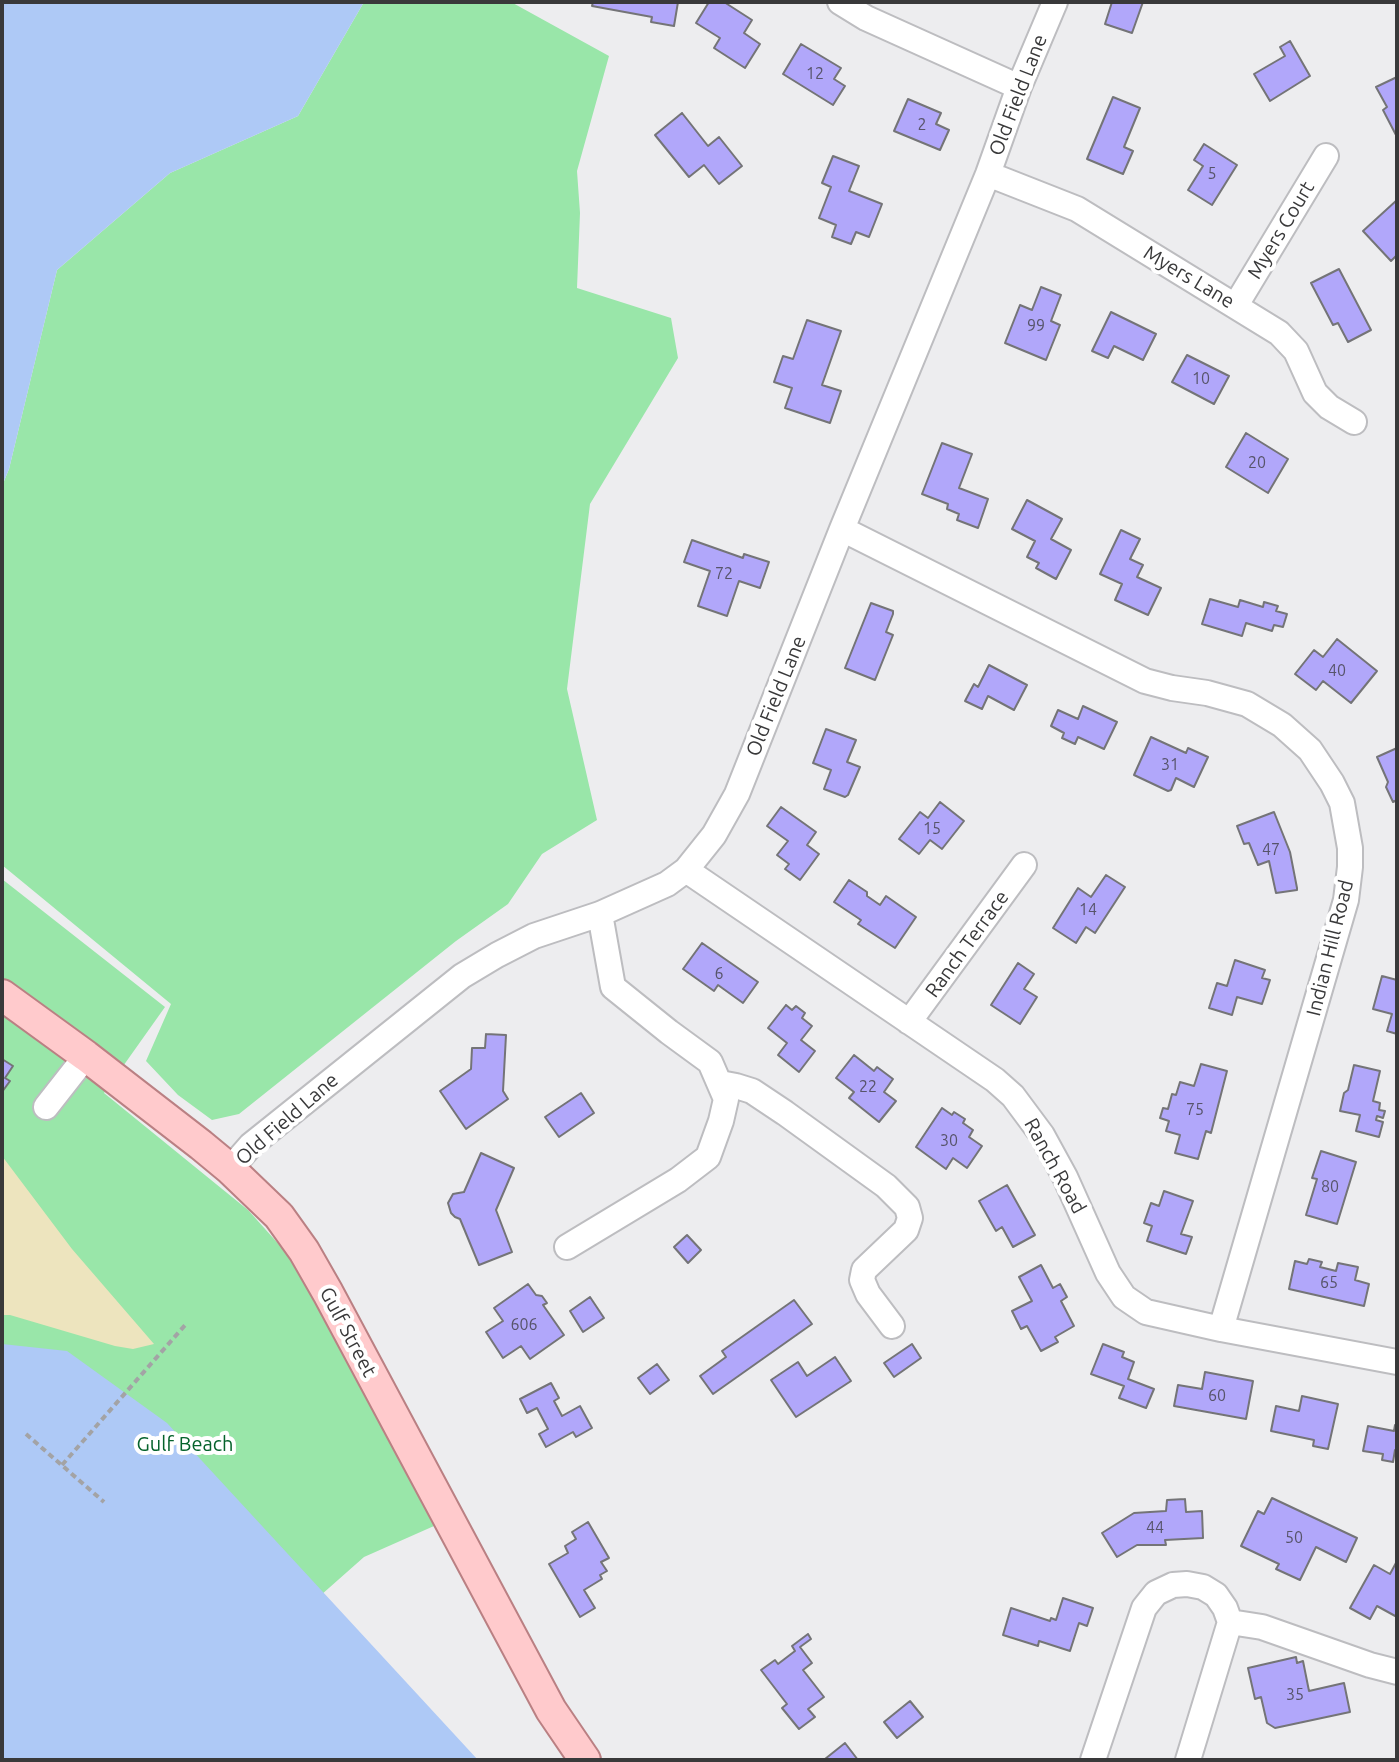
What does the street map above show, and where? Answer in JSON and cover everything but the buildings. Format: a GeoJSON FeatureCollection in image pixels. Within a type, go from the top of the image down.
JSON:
{"type":"FeatureCollection","features":[{"type":"Feature","properties":{"kind":"main road","name":"Gulf Street"},"geometry":{"type":"LineString","coordinates":[[2,995],[86,1056],[230,1169],[279,1216],[304,1251],[339,1312],[528,1670],[585,1760]]}},
{"type":"Feature","properties":{"kind":"street"},"geometry":{"type":"LineString","coordinates":[[840,2],[866,18],[1019,87]]}},
{"type":"Feature","properties":{"kind":"street","name":"Old Field Lane"},"geometry":{"type":"LineString","coordinates":[[230,1169],[251,1145],[462,976],[534,936],[600,914],[667,884],[686,870],[714,835],[737,794],[1055,2]]}},
{"type":"Feature","properties":{"kind":"street","name":"Myers Court"},"geometry":{"type":"LineString","coordinates":[[1236,305],[1326,156]]}},
{"type":"Feature","properties":{"kind":"street","name":"Myers Lane"},"geometry":{"type":"LineString","coordinates":[[988,174],[1077,209],[1279,333],[1296,351],[1315,393],[1329,407],[1354,422]]}},
{"type":"Feature","properties":{"kind":"street","name":"Indian Hill Road"},"geometry":{"type":"LineString","coordinates":[[842,529],[1145,681],[1247,704],[1282,725],[1310,750],[1342,803],[1350,848],[1346,900],[1221,1329]]}},
{"type":"Feature","properties":{"kind":"street","name":"Ranch Terrace"},"geometry":{"type":"LineString","coordinates":[[909,1022],[1024,865]]}},
{"type":"Feature","properties":{"kind":"street","name":"Ranch Road"},"geometry":{"type":"LineString","coordinates":[[686,870],[995,1080],[1013,1096],[1042,1135],[1065,1177],[1108,1273],[1124,1297],[1146,1312],[1397,1362]]}},
{"type":"Feature","properties":{"kind":"street"},"geometry":{"type":"LineString","coordinates":[[567,1247],[678,1180],[708,1157],[726,1099],[710,1062],[613,987],[600,914]]}},
{"type":"Feature","properties":{"kind":"street"},"geometry":{"type":"LineString","coordinates":[[46,1107],[86,1056]]}},
{"type":"Feature","properties":{"kind":"street"},"geometry":{"type":"LineString","coordinates":[[720,1083],[752,1091],[886,1186],[907,1207],[910,1218],[906,1230],[864,1270],[862,1280],[868,1294],[892,1326]]}},
{"type":"Feature","properties":{"kind":"street"},"geometry":{"type":"LineString","coordinates":[[1093,1760],[1144,1608],[1156,1593],[1173,1585],[1187,1584],[1203,1587],[1216,1595],[1230,1622],[1188,1760]]}},
{"type":"Feature","properties":{"kind":"street"},"geometry":{"type":"LineString","coordinates":[[1230,1622],[1262,1627],[1397,1672]]}},
{"type":"Feature","properties":{"kind":"path"},"geometry":{"type":"LineString","coordinates":[[62,1465],[186,1324]]}},
{"type":"Feature","properties":{"kind":"path"},"geometry":{"type":"LineString","coordinates":[[26,1434],[104,1502]]}},
{"type":"Feature","properties":{"kind":"green space"},"geometry":{"type":"Polygon","coordinates":[[[364,2],[511,2],[609,56],[577,171],[580,213],[577,288],[671,318],[678,358],[590,504],[567,689],[597,820],[542,854],[508,904],[456,941],[239,1114],[212,1120],[178,1095],[146,1061],[171,1004],[2,865],[2,486],[9,469],[57,270],[170,173],[298,116],[364,2]]]}},
{"type":"Feature","properties":{"kind":"green space","name":"Gulf Beach"},"geometry":{"type":"Polygon","coordinates":[[[2,879],[165,1007],[104,1093],[248,1210],[283,1249],[331,1328],[434,1526],[364,1557],[191,1710],[2,1527],[2,879]]]}},
{"type":"Feature","properties":{"kind":"sand"},"geometry":{"type":"Polygon","coordinates":[[[2,1156],[72,1249],[154,1344],[133,1349],[115,1346],[2,1315],[2,1156]]]}},
{"type":"Feature","properties":{"kind":"water"},"geometry":{"type":"Polygon","coordinates":[[[2,2],[364,2],[298,116],[170,173],[57,270],[9,469],[2,486],[2,2]]]}},
{"type":"Feature","properties":{"kind":"water"},"geometry":{"type":"Polygon","coordinates":[[[2,1344],[67,1351],[167,1423],[478,1760],[2,1760],[2,1344]]]}}]}
